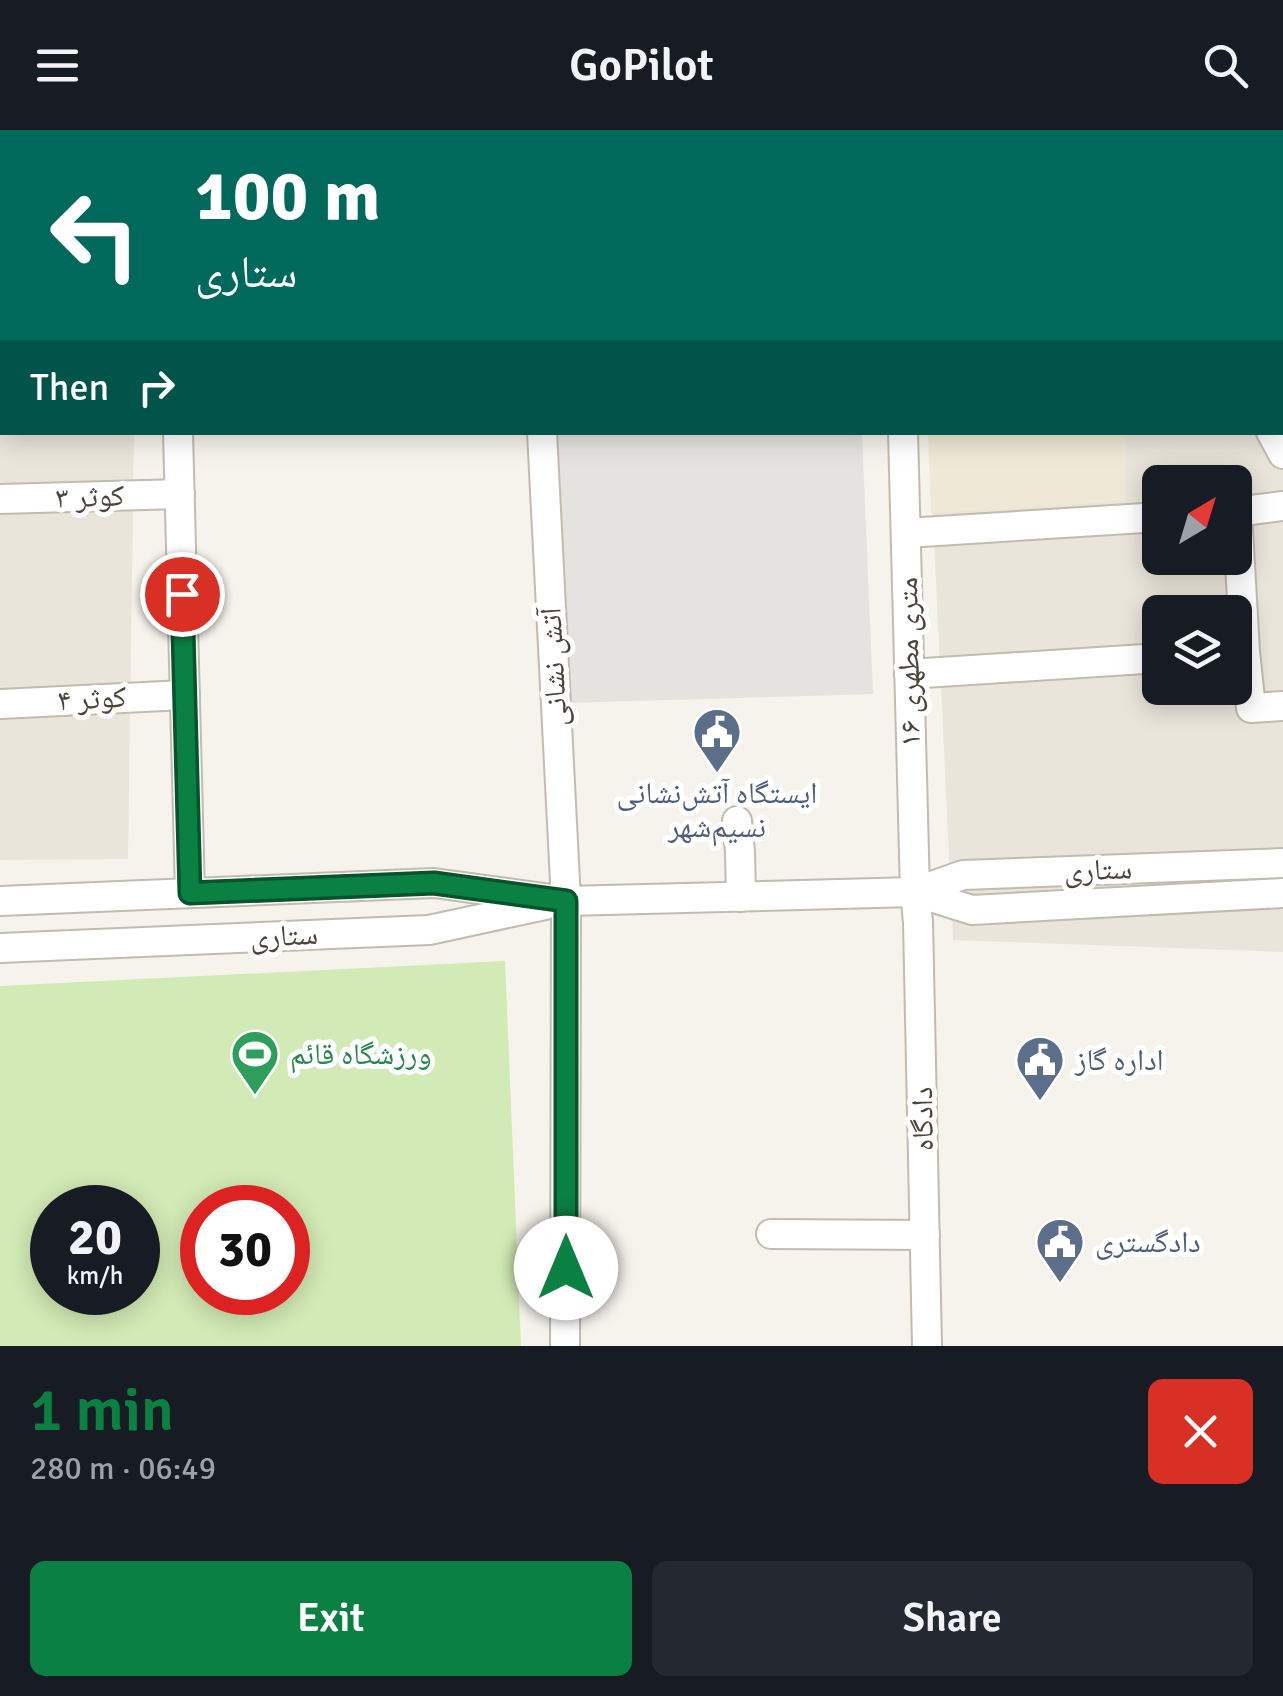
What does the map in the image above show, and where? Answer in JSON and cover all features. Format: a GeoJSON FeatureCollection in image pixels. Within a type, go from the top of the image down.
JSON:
{"type":"FeatureCollection","features":[{"type":"Feature","properties":{"kind":"street"},"geometry":{"type":"LineString","coordinates":[[178,435],[190,893]]}},
{"type":"Feature","properties":{"kind":"street","name":"آتش نشانی"},"geometry":{"type":"LineString","coordinates":[[542,435],[566,901],[566,1346]]}},
{"type":"Feature","properties":{"kind":"street","name":"۱۶ متری مطهری"},"geometry":{"type":"LineString","coordinates":[[903,435],[915,892]]}},
{"type":"Feature","properties":{"kind":"street","name":"کوثر ۳"},"geometry":{"type":"LineString","coordinates":[[0,499],[180,494]]}},
{"type":"Feature","properties":{"kind":"street"},"geometry":{"type":"LineString","coordinates":[[1252,510],[1283,506]]}},
{"type":"Feature","properties":{"kind":"street"},"geometry":{"type":"LineString","coordinates":[[906,534],[1142,518]]}},
{"type":"Feature","properties":{"kind":"street"},"geometry":{"type":"LineString","coordinates":[[909,674],[1142,659]]}},
{"type":"Feature","properties":{"kind":"street","name":"کوثر ۴"},"geometry":{"type":"LineString","coordinates":[[0,704],[185,695]]}},
{"type":"Feature","properties":{"kind":"street"},"geometry":{"type":"LineString","coordinates":[[1251,705],[1283,706]]}},
{"type":"Feature","properties":{"kind":"street"},"geometry":{"type":"LineString","coordinates":[[737,820],[741,896]]}},
{"type":"Feature","properties":{"kind":"street","name":"ستاری"},"geometry":{"type":"LineString","coordinates":[[0,901],[434,883],[566,901],[915,892],[963,875],[1283,863]]}},
{"type":"Feature","properties":{"kind":"street","name":"ستاری"},"geometry":{"type":"LineString","coordinates":[[915,892],[972,910],[1283,892]]}},
{"type":"Feature","properties":{"kind":"street","name":"دادگاه"},"geometry":{"type":"LineString","coordinates":[[915,892],[927,1346]]}},
{"type":"Feature","properties":{"kind":"street","name":"ستاری"},"geometry":{"type":"LineString","coordinates":[[0,948],[429,930],[566,901]]}},
{"type":"Feature","properties":{"kind":"street"},"geometry":{"type":"LineString","coordinates":[[771,1234],[925,1235]]}},
{"type":"Feature","properties":{"kind":"shaded area"},"geometry":{"type":"Polygon","coordinates":[[[0,435],[134,435],[128,859],[0,860],[0,435]]]}},
{"type":"Feature","properties":{"kind":"shaded area"},"geometry":{"type":"Polygon","coordinates":[[[553,435],[862,435],[873,694],[568,703],[553,435]]]}},
{"type":"Feature","properties":{"kind":"shaded area"},"geometry":{"type":"Polygon","coordinates":[[[928,435],[1126,435],[1125,501],[931,513],[928,435]]]}},
{"type":"Feature","properties":{"kind":"shaded area"},"geometry":{"type":"Polygon","coordinates":[[[929,435],[1283,435],[1283,952],[953,940],[929,435]]]}},
{"type":"Feature","properties":{"kind":"green space","name":"ورزشگاه قائم"},"geometry":{"type":"Polygon","coordinates":[[[505,961],[521,1346],[0,1346],[0,986],[505,961]]]}},
{"type":"Feature","properties":{"kind":"place","name":"ایستگاه آتش‌نشانی نسیم‌شهر"},"geometry":{"type":"Point","coordinates":[717,774]}},
{"type":"Feature","properties":{"kind":"place","name":"ورزشگاه قائم"},"geometry":{"type":"Point","coordinates":[255,1096]}},
{"type":"Feature","properties":{"kind":"place","name":"اداره گاز"},"geometry":{"type":"Point","coordinates":[1040,1102]}},
{"type":"Feature","properties":{"kind":"place","name":"دادگستری"},"geometry":{"type":"Point","coordinates":[1060,1284]}},
{"type":"Feature","properties":{"kind":"route"},"geometry":{"type":"LineString","coordinates":[[182,594],[190,893],[434,883],[566,901],[566,1268]]}}]}
